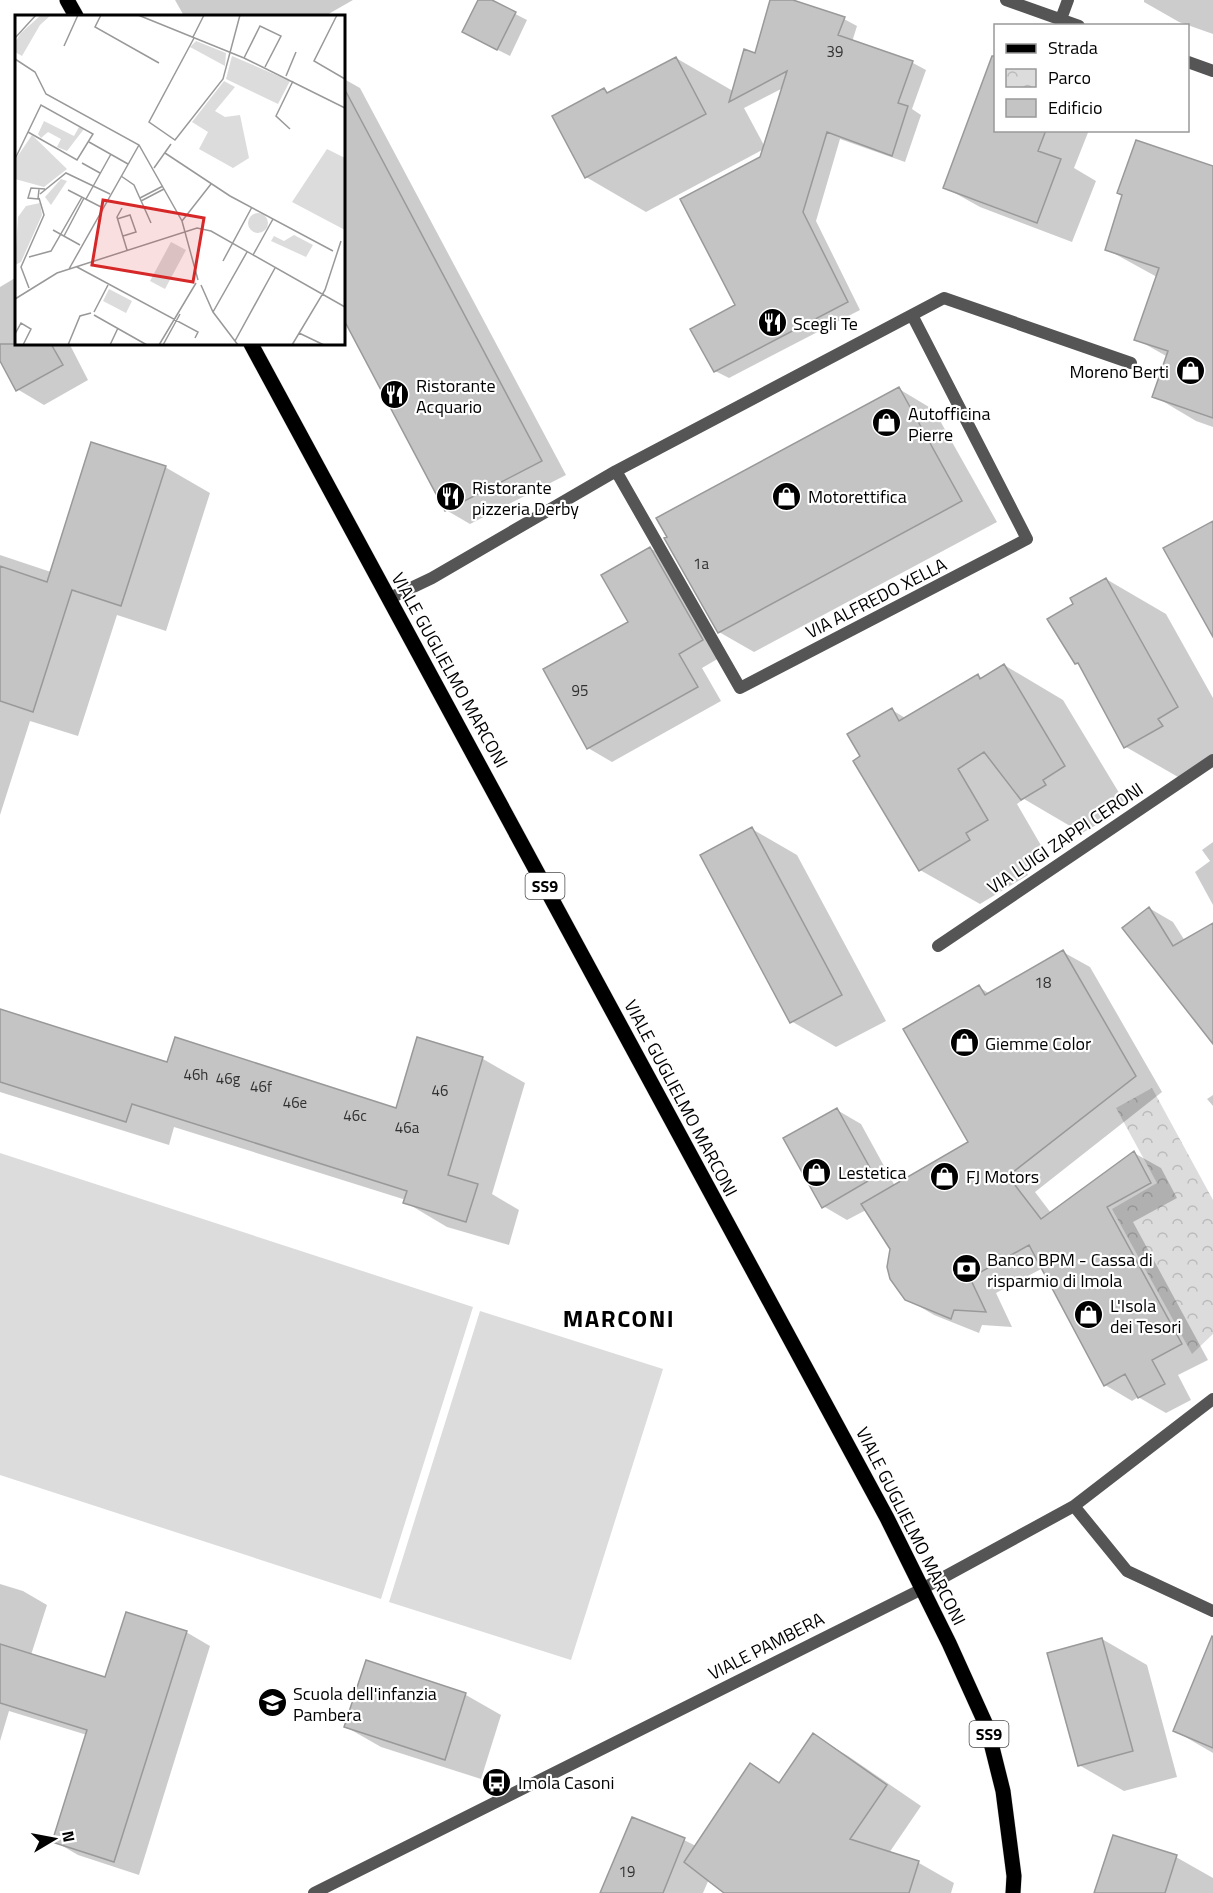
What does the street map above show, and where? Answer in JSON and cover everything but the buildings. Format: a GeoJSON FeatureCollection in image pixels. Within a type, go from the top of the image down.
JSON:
{"type":"FeatureCollection","features":[{"type":"Feature","properties":{"kind":"main road"},"geometry":{"type":"LineString","coordinates":[[67,0],[75,15]]}},
{"type":"Feature","properties":{"kind":"main road","name":"VIALE GUGLIELMO MARCONI"},"geometry":{"type":"LineString","coordinates":[[252,345],[922,1588],[987,1727],[1003,1791],[1014,1876],[1013,1893]]}},
{"type":"Feature","properties":{"kind":"street"},"geometry":{"type":"LineString","coordinates":[[1006,0],[1074,24]]}},
{"type":"Feature","properties":{"kind":"street"},"geometry":{"type":"LineString","coordinates":[[1061,19],[1068,0]]}},
{"type":"Feature","properties":{"kind":"street"},"geometry":{"type":"LineString","coordinates":[[1189,62],[1213,71]]}},
{"type":"Feature","properties":{"kind":"street"},"geometry":{"type":"LineString","coordinates":[[388,599],[432,578],[616,471],[944,298],[1131,363]]}},
{"type":"Feature","properties":{"kind":"street","name":"VIA ALFREDO XELLA"},"geometry":{"type":"LineString","coordinates":[[616,471],[740,688],[1027,539],[912,315]]}},
{"type":"Feature","properties":{"kind":"street","name":"VIA LUIGI ZAPPI CERONI"},"geometry":{"type":"LineString","coordinates":[[938,946],[1213,760]]}},
{"type":"Feature","properties":{"kind":"street","name":"VIALE PAMBERA"},"geometry":{"type":"LineString","coordinates":[[314,1893],[922,1588],[1074,1506],[1213,1398]]}},
{"type":"Feature","properties":{"kind":"street"},"geometry":{"type":"LineString","coordinates":[[1074,1506],[1127,1571],[1213,1611]]}},
{"type":"Feature","properties":{"kind":"green space"},"geometry":{"type":"Polygon","coordinates":[[[1152,1088],[1213,1200],[1213,1334],[1192,1354],[1112,1209],[1157,1183],[1116,1108],[1152,1088]]]}},
{"type":"Feature","properties":{"kind":"green space"},"geometry":{"type":"Polygon","coordinates":[[[0,1153],[473,1307],[381,1599],[0,1475],[0,1153]]]}},
{"type":"Feature","properties":{"kind":"green space"},"geometry":{"type":"Polygon","coordinates":[[[480,1311],[663,1369],[571,1660],[389,1602],[480,1311]]]}},
{"type":"Feature","properties":{"kind":"place","name":"Scegli Te"},"geometry":{"type":"Point","coordinates":[772,323]}},
{"type":"Feature","properties":{"kind":"place","name":"Moreno Berti"},"geometry":{"type":"Point","coordinates":[1190,371]}},
{"type":"Feature","properties":{"kind":"place","name":"Ristorante Acquario"},"geometry":{"type":"Point","coordinates":[395,395]}},
{"type":"Feature","properties":{"kind":"place","name":"Autofficina Pierre"},"geometry":{"type":"Point","coordinates":[887,423]}},
{"type":"Feature","properties":{"kind":"place","name":"Motorettifica"},"geometry":{"type":"Point","coordinates":[787,496]}},
{"type":"Feature","properties":{"kind":"place","name":"Ristorante pizzeria Derby"},"geometry":{"type":"Point","coordinates":[451,497]}},
{"type":"Feature","properties":{"kind":"place","name":"Giemme Color"},"geometry":{"type":"Point","coordinates":[964,1043]}},
{"type":"Feature","properties":{"kind":"place","name":"Lestetica"},"geometry":{"type":"Point","coordinates":[817,1172]}},
{"type":"Feature","properties":{"kind":"place","name":"FJ Motors"},"geometry":{"type":"Point","coordinates":[945,1176]}},
{"type":"Feature","properties":{"kind":"place","name":"Banco BPM - Cassa di risparmio di Imola"},"geometry":{"type":"Point","coordinates":[966,1269]}},
{"type":"Feature","properties":{"kind":"place","name":"L'Isola dei Tesori"},"geometry":{"type":"Point","coordinates":[1089,1315]}},
{"type":"Feature","properties":{"kind":"place","name":"Scuola dell'infanzia Pambera"},"geometry":{"type":"Point","coordinates":[272,1703]}},
{"type":"Feature","properties":{"kind":"place","name":"Imola Casoni"},"geometry":{"type":"Point","coordinates":[497,1782]}},
{"type":"Feature","properties":{"kind":"district","name":"MARCONI"},"geometry":{"type":"Point","coordinates":[619,1318]}}]}
